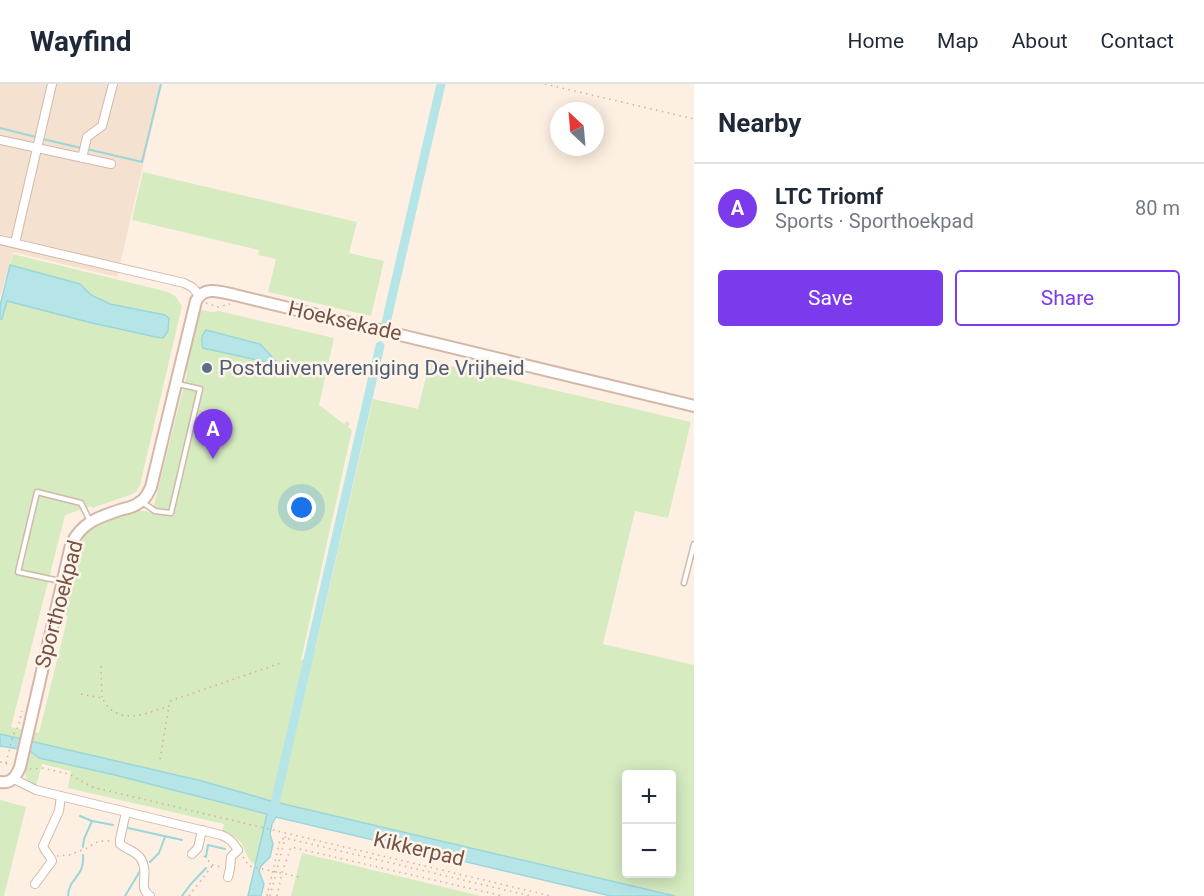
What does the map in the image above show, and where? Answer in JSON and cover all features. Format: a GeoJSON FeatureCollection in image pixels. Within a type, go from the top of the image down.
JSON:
{"type":"FeatureCollection","features":[{"type":"Feature","properties":{"kind":"street"},"geometry":{"type":"LineString","coordinates":[[15,243],[52,84]]}},
{"type":"Feature","properties":{"kind":"street"},"geometry":{"type":"LineString","coordinates":[[84,152],[87,137],[102,126],[112,84]]}},
{"type":"Feature","properties":{"kind":"street"},"geometry":{"type":"LineString","coordinates":[[0,140],[37,149],[84,152],[111,164]]}},
{"type":"Feature","properties":{"kind":"street"},"geometry":{"type":"LineString","coordinates":[[0,240],[184,283],[192,287],[199,296],[151,487],[142,502]]}},
{"type":"Feature","properties":{"kind":"street","name":"Hoeksekade"},"geometry":{"type":"LineString","coordinates":[[199,296],[213,291],[235,295],[694,406]]}},
{"type":"Feature","properties":{"kind":"street","name":"Sporthoekpad"},"geometry":{"type":"LineString","coordinates":[[14,779],[20,767],[74,537],[90,522],[142,502]]}},
{"type":"Feature","properties":{"kind":"street"},"geometry":{"type":"LineString","coordinates":[[0,782],[9,782],[14,779],[36,790],[228,838],[238,850],[231,857],[229,875]]}},
{"type":"Feature","properties":{"kind":"street"},"geometry":{"type":"LineString","coordinates":[[35,884],[52,861],[44,846],[59,810],[62,796]]}},
{"type":"Feature","properties":{"kind":"street"},"geometry":{"type":"LineString","coordinates":[[126,812],[120,842],[123,847],[139,856],[145,868],[144,890],[150,896]]}},
{"type":"Feature","properties":{"kind":"street"},"geometry":{"type":"LineString","coordinates":[[195,851],[202,830]]}},
{"type":"Feature","properties":{"kind":"lane"},"geometry":{"type":"LineString","coordinates":[[142,502],[155,511],[171,513],[200,389],[176,383]]}},
{"type":"Feature","properties":{"kind":"lane"},"geometry":{"type":"LineString","coordinates":[[62,582],[18,572],[37,492],[81,503],[90,522]]}},
{"type":"Feature","properties":{"kind":"lane"},"geometry":{"type":"LineString","coordinates":[[684,584],[694,544]]}},
{"type":"Feature","properties":{"kind":"path"},"geometry":{"type":"LineString","coordinates":[[545,84],[694,119]]}},
{"type":"Feature","properties":{"kind":"path"},"geometry":{"type":"LineString","coordinates":[[160,759],[170,701],[281,663]]}},
{"type":"Feature","properties":{"kind":"path"},"geometry":{"type":"LineString","coordinates":[[100,666],[102,698],[118,714],[143,715],[169,706]]}},
{"type":"Feature","properties":{"kind":"path"},"geometry":{"type":"LineString","coordinates":[[81,694],[102,698]]}},
{"type":"Feature","properties":{"kind":"path"},"geometry":{"type":"LineString","coordinates":[[6,764],[13,735]]}},
{"type":"Feature","properties":{"kind":"path","name":"Kikkerpad"},"geometry":{"type":"LineString","coordinates":[[0,762],[69,774],[92,787],[551,896]]}},
{"type":"Feature","properties":{"kind":"path"},"geometry":{"type":"LineString","coordinates":[[268,896],[286,833]]}},
{"type":"Feature","properties":{"kind":"path","name":"Kikkerpad"},"geometry":{"type":"LineString","coordinates":[[285,838],[531,896]]}},
{"type":"Feature","properties":{"kind":"path"},"geometry":{"type":"LineString","coordinates":[[51,856],[69,855],[102,840],[120,842]]}},
{"type":"Feature","properties":{"kind":"path","name":"Kikkerpad"},"geometry":{"type":"LineString","coordinates":[[277,896],[291,847],[503,896]]}},
{"type":"Feature","properties":{"kind":"path"},"geometry":{"type":"LineString","coordinates":[[238,850],[249,866],[299,877]]}},
{"type":"Feature","properties":{"kind":"path"},"geometry":{"type":"LineString","coordinates":[[195,851],[212,865],[220,866],[229,875]]}},
{"type":"Feature","properties":{"kind":"path"},"geometry":{"type":"LineString","coordinates":[[189,896],[212,865]]}},
{"type":"Feature","properties":{"kind":"shaded area"},"geometry":{"type":"Polygon","coordinates":[[[0,84],[162,84],[117,277],[13,252],[0,297],[0,84]]]}},
{"type":"Feature","properties":{"kind":"green space"},"geometry":{"type":"Polygon","coordinates":[[[143,172],[357,222],[349,253],[384,261],[371,316],[268,292],[276,259],[258,255],[259,250],[132,220],[143,172]]]}},
{"type":"Feature","properties":{"kind":"green space"},"geometry":{"type":"Polygon","coordinates":[[[13,254],[168,292],[175,296],[182,306],[140,485],[136,492],[130,495],[65,515],[11,727],[39,733],[68,616],[63,612],[62,606],[68,579],[76,550],[84,535],[96,525],[121,515],[140,511],[152,513],[187,373],[185,368],[198,309],[219,311],[334,338],[319,405],[344,424],[347,421],[350,423],[348,427],[352,430],[301,660],[305,659],[307,649],[315,650],[373,399],[418,409],[430,361],[691,422],[668,518],[635,511],[603,644],[694,665],[694,896],[675,896],[271,801],[202,781],[0,734],[0,319],[2,319],[6,301],[163,338],[165,315],[110,304],[91,295],[80,284],[10,265],[13,254]]]}},
{"type":"Feature","properties":{"kind":"green space"},"geometry":{"type":"Polygon","coordinates":[[[30,751],[39,758],[268,814],[256,865],[237,839],[222,832],[224,824],[68,788],[71,771],[42,764],[36,787],[27,779],[25,771],[30,751]]]}},
{"type":"Feature","properties":{"kind":"green space"},"geometry":{"type":"Polygon","coordinates":[[[0,800],[26,807],[4,896],[0,896],[0,800]]]}},
{"type":"Feature","properties":{"kind":"green space"},"geometry":{"type":"Polygon","coordinates":[[[302,853],[481,896],[291,896],[302,853]]]}},
{"type":"Feature","properties":{"kind":"water"},"geometry":{"type":"Polygon","coordinates":[[[10,265],[80,284],[91,295],[110,304],[165,315],[169,318],[168,331],[163,338],[156,337],[7,301],[2,319],[0,319],[0,306],[10,265]]]}},
{"type":"Feature","properties":{"kind":"water"},"geometry":{"type":"Polygon","coordinates":[[[206,330],[260,344],[285,371],[266,362],[203,348],[202,338],[206,330]]]}},
{"type":"Feature","properties":{"kind":"water"},"geometry":{"type":"Polygon","coordinates":[[[0,734],[202,781],[271,801],[675,896],[611,896],[276,817],[270,834],[273,844],[270,857],[259,871],[264,884],[261,896],[248,896],[267,814],[39,758],[30,751],[0,746],[0,734]]]}},
{"type":"Feature","properties":{"kind":"waterway"},"geometry":{"type":"LineString","coordinates":[[87,149],[142,162],[161,84]]}},
{"type":"Feature","properties":{"kind":"waterway"},"geometry":{"type":"LineString","coordinates":[[386,323],[441,84]]}},
{"type":"Feature","properties":{"kind":"waterway"},"geometry":{"type":"LineString","coordinates":[[0,128],[36,137]]}},
{"type":"Feature","properties":{"kind":"waterway"},"geometry":{"type":"LineString","coordinates":[[43,139],[81,148]]}},
{"type":"Feature","properties":{"kind":"waterway"},"geometry":{"type":"LineString","coordinates":[[273,812],[380,346]]}},
{"type":"Feature","properties":{"kind":"waterway"},"geometry":{"type":"LineString","coordinates":[[80,816],[113,825]]}},
{"type":"Feature","properties":{"kind":"waterway"},"geometry":{"type":"LineString","coordinates":[[83,847],[92,821]]}},
{"type":"Feature","properties":{"kind":"waterway"},"geometry":{"type":"LineString","coordinates":[[128,828],[182,840]]}},
{"type":"Feature","properties":{"kind":"waterway"},"geometry":{"type":"LineString","coordinates":[[150,862],[159,853],[165,837]]}},
{"type":"Feature","properties":{"kind":"waterway"},"geometry":{"type":"LineString","coordinates":[[206,857],[208,845],[225,849]]}},
{"type":"Feature","properties":{"kind":"waterway"},"geometry":{"type":"LineString","coordinates":[[68,896],[71,885],[82,868],[83,855]]}},
{"type":"Feature","properties":{"kind":"waterway"},"geometry":{"type":"LineString","coordinates":[[182,896],[206,868]]}},
{"type":"Feature","properties":{"kind":"waterway"},"geometry":{"type":"LineString","coordinates":[[125,896],[140,871]]}},
{"type":"Feature","properties":{"kind":"place","name":"Postduivenvereniging De Vrijheid"},"geometry":{"type":"Point","coordinates":[207,368]}},
{"type":"Feature","properties":{"kind":"place","name":"LTC Triomf"},"geometry":{"type":"Point","coordinates":[213,459]}}]}
